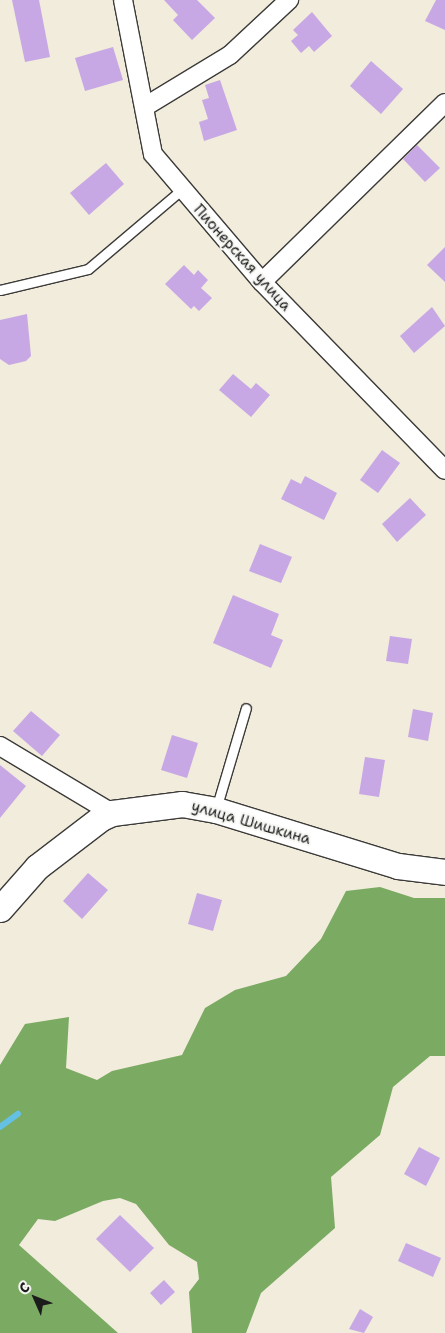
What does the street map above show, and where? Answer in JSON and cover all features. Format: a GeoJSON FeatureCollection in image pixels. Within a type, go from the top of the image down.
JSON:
{"type":"FeatureCollection","features":[{"type":"Feature","properties":{"kind":"street","name":"Пионерская улица"},"geometry":{"type":"LineString","coordinates":[[123,0],[146,106],[153,154],[181,190],[262,282],[445,470]]}},
{"type":"Feature","properties":{"kind":"street"},"geometry":{"type":"LineString","coordinates":[[146,106],[230,55],[289,0]]}},
{"type":"Feature","properties":{"kind":"street"},"geometry":{"type":"LineString","coordinates":[[262,282],[445,103]]}},
{"type":"Feature","properties":{"kind":"street"},"geometry":{"type":"LineString","coordinates":[[0,746],[112,813]]}},
{"type":"Feature","properties":{"kind":"street","name":"улица Шишкина"},"geometry":{"type":"LineString","coordinates":[[0,909],[37,867],[112,813],[182,804],[216,810],[398,866],[445,872]]}},
{"type":"Feature","properties":{"kind":"lane"},"geometry":{"type":"LineString","coordinates":[[0,290],[88,269],[181,190]]}},
{"type":"Feature","properties":{"kind":"lane"},"geometry":{"type":"LineString","coordinates":[[216,810],[246,708]]}},
{"type":"Feature","properties":{"kind":"green space"},"geometry":{"type":"Polygon","coordinates":[[[380,887],[414,898],[445,898],[445,1056],[430,1056],[393,1087],[380,1135],[331,1177],[335,1228],[261,1293],[246,1333],[192,1333],[189,1292],[199,1279],[197,1262],[169,1245],[136,1204],[120,1198],[103,1201],[55,1221],[38,1219],[19,1245],[118,1333],[0,1333],[0,1065],[25,1024],[69,1017],[66,1068],[97,1080],[112,1071],[182,1055],[205,1008],[235,990],[286,976],[321,939],[346,891],[380,887]]]}},
{"type":"Feature","properties":{"kind":"building"},"geometry":{"type":"Polygon","coordinates":[[[12,0],[39,0],[50,57],[25,62],[12,0]]]}},
{"type":"Feature","properties":{"kind":"building"},"geometry":{"type":"Polygon","coordinates":[[[164,0],[197,0],[215,18],[192,40],[173,20],[178,15],[164,0]]]}},
{"type":"Feature","properties":{"kind":"building"},"geometry":{"type":"Polygon","coordinates":[[[436,0],[445,0],[445,30],[425,21],[436,0]]]}},
{"type":"Feature","properties":{"kind":"building"},"geometry":{"type":"Polygon","coordinates":[[[312,12],[332,36],[314,52],[309,46],[301,53],[291,41],[298,35],[293,30],[312,12]]]}},
{"type":"Feature","properties":{"kind":"building"},"geometry":{"type":"Polygon","coordinates":[[[113,47],[123,80],[85,91],[75,58],[113,47]]]}},
{"type":"Feature","properties":{"kind":"building"},"geometry":{"type":"Polygon","coordinates":[[[371,61],[403,89],[381,114],[350,86],[371,61]]]}},
{"type":"Feature","properties":{"kind":"building"},"geometry":{"type":"Polygon","coordinates":[[[220,80],[237,130],[204,141],[199,122],[208,119],[202,100],[209,98],[205,85],[220,80]]]}},
{"type":"Feature","properties":{"kind":"building"},"geometry":{"type":"Polygon","coordinates":[[[417,145],[440,168],[425,182],[403,159],[417,145]]]}},
{"type":"Feature","properties":{"kind":"building"},"geometry":{"type":"Polygon","coordinates":[[[106,163],[124,184],[89,215],[70,193],[106,163]]]}},
{"type":"Feature","properties":{"kind":"building"},"geometry":{"type":"Polygon","coordinates":[[[445,247],[445,282],[427,265],[445,247]]]}},
{"type":"Feature","properties":{"kind":"building"},"geometry":{"type":"Polygon","coordinates":[[[184,265],[194,275],[198,270],[208,280],[201,288],[212,298],[199,311],[194,306],[191,309],[165,284],[184,265]]]}},
{"type":"Feature","properties":{"kind":"building"},"geometry":{"type":"Polygon","coordinates":[[[432,307],[445,326],[414,353],[400,336],[432,307]]]}},
{"type":"Feature","properties":{"kind":"building"},"geometry":{"type":"Polygon","coordinates":[[[27,314],[31,356],[26,361],[9,365],[0,359],[0,320],[27,314]]]}},
{"type":"Feature","properties":{"kind":"building"},"geometry":{"type":"Polygon","coordinates":[[[233,374],[251,389],[256,383],[270,395],[251,417],[219,390],[233,374]]]}},
{"type":"Feature","properties":{"kind":"building"},"geometry":{"type":"Polygon","coordinates":[[[382,450],[400,463],[378,493],[360,480],[382,450]]]}},
{"type":"Feature","properties":{"kind":"building"},"geometry":{"type":"Polygon","coordinates":[[[305,476],[337,493],[324,520],[281,499],[291,479],[301,484],[305,476]]]}},
{"type":"Feature","properties":{"kind":"building"},"geometry":{"type":"Polygon","coordinates":[[[410,498],[426,515],[397,542],[382,524],[410,498]]]}},
{"type":"Feature","properties":{"kind":"building"},"geometry":{"type":"Polygon","coordinates":[[[260,544],[292,557],[281,583],[249,571],[260,544]]]}},
{"type":"Feature","properties":{"kind":"building"},"geometry":{"type":"Polygon","coordinates":[[[233,595],[279,614],[271,635],[283,640],[271,668],[213,643],[233,595]]]}},
{"type":"Feature","properties":{"kind":"building"},"geometry":{"type":"Polygon","coordinates":[[[390,636],[412,639],[408,664],[386,661],[390,636]]]}},
{"type":"Feature","properties":{"kind":"building"},"geometry":{"type":"Polygon","coordinates":[[[413,709],[433,713],[428,741],[408,737],[413,709]]]}},
{"type":"Feature","properties":{"kind":"building"},"geometry":{"type":"Polygon","coordinates":[[[31,711],[60,735],[42,756],[13,731],[31,711]]]}},
{"type":"Feature","properties":{"kind":"building"},"geometry":{"type":"Polygon","coordinates":[[[172,735],[198,743],[187,778],[161,770],[172,735]]]}},
{"type":"Feature","properties":{"kind":"building"},"geometry":{"type":"Polygon","coordinates":[[[365,757],[385,760],[379,797],[359,794],[365,757]]]}},
{"type":"Feature","properties":{"kind":"building"},"geometry":{"type":"Polygon","coordinates":[[[0,765],[26,786],[0,818],[0,765]]]}},
{"type":"Feature","properties":{"kind":"building"},"geometry":{"type":"Polygon","coordinates":[[[88,873],[108,890],[82,919],[63,901],[88,873]]]}},
{"type":"Feature","properties":{"kind":"building"},"geometry":{"type":"Polygon","coordinates":[[[197,893],[222,900],[213,931],[188,924],[197,893]]]}},
{"type":"Feature","properties":{"kind":"building"},"geometry":{"type":"Polygon","coordinates":[[[419,1147],[440,1158],[426,1186],[404,1174],[419,1147]]]}},
{"type":"Feature","properties":{"kind":"building"},"geometry":{"type":"Polygon","coordinates":[[[120,1215],[154,1248],[130,1272],[96,1239],[120,1215]]]}},
{"type":"Feature","properties":{"kind":"building"},"geometry":{"type":"Polygon","coordinates":[[[406,1243],[441,1258],[433,1277],[398,1261],[406,1243]]]}},
{"type":"Feature","properties":{"kind":"building"},"geometry":{"type":"Polygon","coordinates":[[[164,1280],[175,1292],[161,1305],[150,1293],[164,1280]]]}},
{"type":"Feature","properties":{"kind":"building"},"geometry":{"type":"Polygon","coordinates":[[[360,1309],[373,1317],[364,1333],[349,1329],[360,1309]]]}},
{"type":"Feature","properties":{"kind":"waterway"},"geometry":{"type":"LineString","coordinates":[[0,1127],[18,1114]]}}]}
